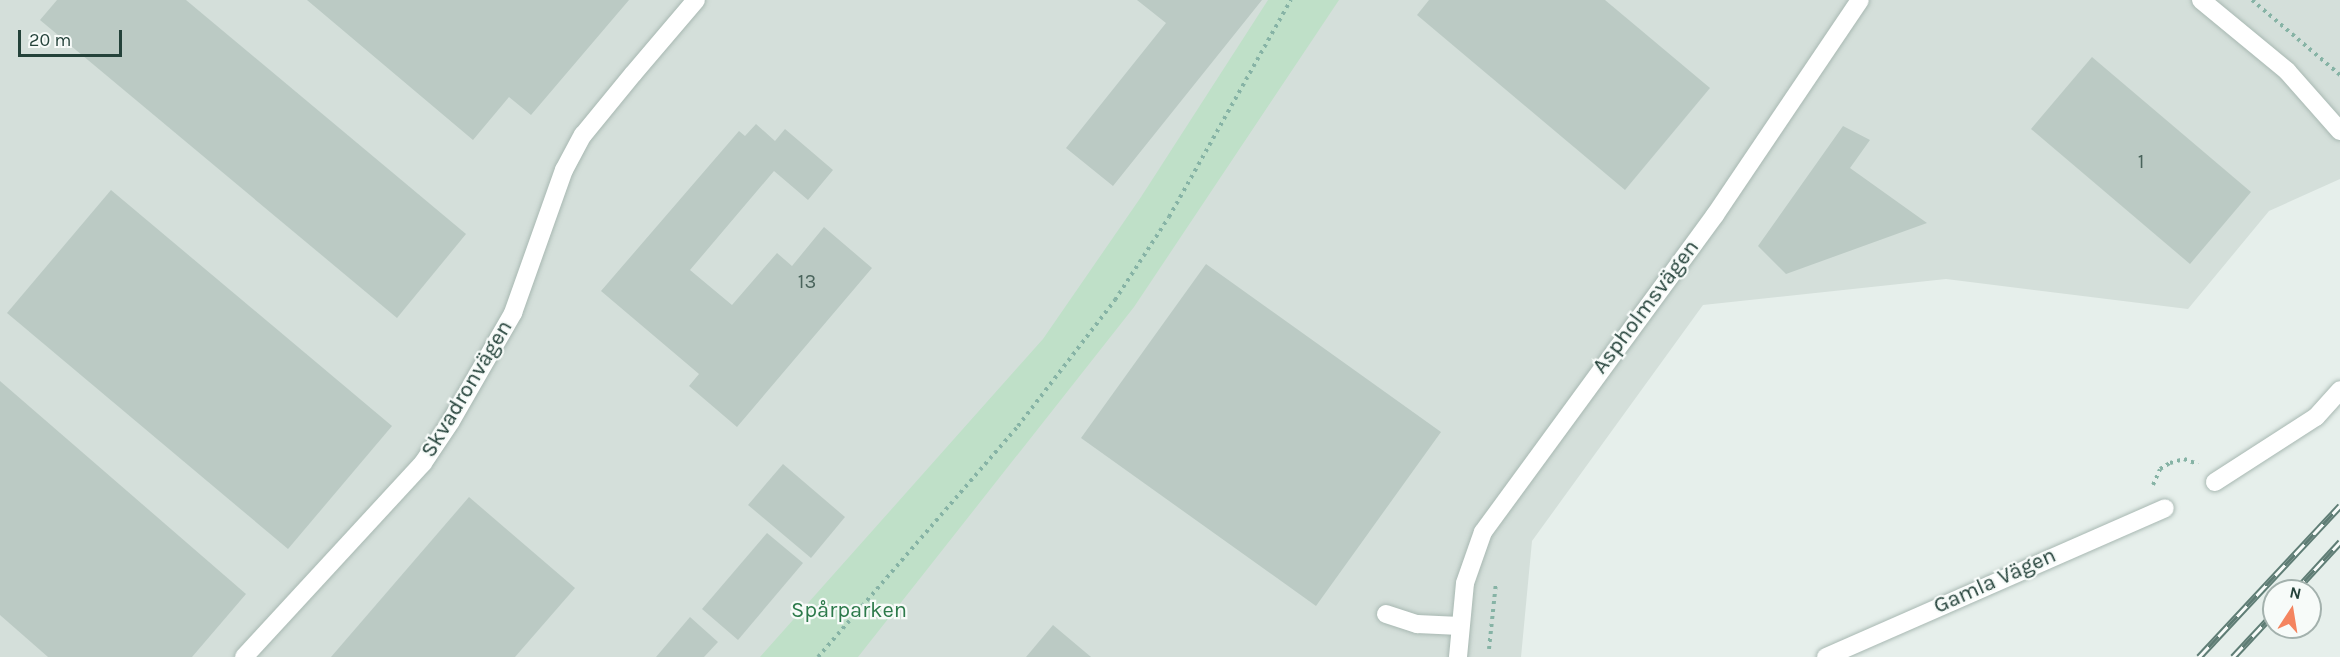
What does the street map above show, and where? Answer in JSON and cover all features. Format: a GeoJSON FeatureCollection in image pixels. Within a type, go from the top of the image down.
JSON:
{"type":"FeatureCollection","features":[{"type":"Feature","properties":{"kind":"street","name":"Skvadronvägen"},"geometry":{"type":"LineString","coordinates":[[244,657],[423,463],[452,421],[513,313],[564,170],[583,135],[696,0]]}},
{"type":"Feature","properties":{"kind":"street","name":"Aspholmsvägen"},"geometry":{"type":"LineString","coordinates":[[1458,657],[1465,583],[1483,532],[1715,215],[1860,0]]}},
{"type":"Feature","properties":{"kind":"street"},"geometry":{"type":"LineString","coordinates":[[2201,0],[2287,70],[2340,131]]}},
{"type":"Feature","properties":{"kind":"street"},"geometry":{"type":"LineString","coordinates":[[2218,480],[2316,417],[2340,390]]}},
{"type":"Feature","properties":{"kind":"street","name":"Gamla Vägen"},"geometry":{"type":"LineString","coordinates":[[1826,657],[2165,508]]}},
{"type":"Feature","properties":{"kind":"street"},"geometry":{"type":"LineString","coordinates":[[1386,614],[1417,624],[1460,626]]}},
{"type":"Feature","properties":{"kind":"path"},"geometry":{"type":"LineString","coordinates":[[818,657],[1018,426],[1115,300],[1169,217],[1291,0]]}},
{"type":"Feature","properties":{"kind":"path"},"geometry":{"type":"LineString","coordinates":[[2252,0],[2340,75]]}},
{"type":"Feature","properties":{"kind":"path"},"geometry":{"type":"LineString","coordinates":[[2147,514],[2154,481],[2170,463],[2184,459],[2218,480]]}},
{"type":"Feature","properties":{"kind":"shaded area"},"geometry":{"type":"Polygon","coordinates":[[[0,0],[2340,0],[2340,179],[2269,211],[2188,309],[1946,279],[1703,305],[1532,541],[1521,657],[0,657],[0,0]]]}},
{"type":"Feature","properties":{"kind":"green space","name":"Spårparken"},"geometry":{"type":"Polygon","coordinates":[[[1268,0],[1339,0],[1134,307],[858,657],[760,657],[1043,339],[1141,197],[1268,0]]]}},
{"type":"Feature","properties":{"kind":"building"},"geometry":{"type":"Polygon","coordinates":[[[57,0],[186,0],[466,234],[397,318],[40,20],[57,0]]]}},
{"type":"Feature","properties":{"kind":"building"},"geometry":{"type":"Polygon","coordinates":[[[307,0],[629,0],[531,115],[509,97],[473,140],[307,0]]]}},
{"type":"Feature","properties":{"kind":"building"},"geometry":{"type":"Polygon","coordinates":[[[1137,0],[1262,0],[1113,186],[1066,148],[1166,23],[1137,0]]]}},
{"type":"Feature","properties":{"kind":"building"},"geometry":{"type":"Polygon","coordinates":[[[1429,0],[1605,0],[1710,88],[1625,190],[1417,15],[1429,0]]]}},
{"type":"Feature","properties":{"kind":"building"},"geometry":{"type":"Polygon","coordinates":[[[2092,57],[2251,192],[2190,264],[2031,129],[2092,57]]]}},
{"type":"Feature","properties":{"kind":"building"},"geometry":{"type":"Polygon","coordinates":[[[756,124],[775,141],[785,129],[833,170],[808,200],[774,171],[690,270],[732,305],[777,253],[792,266],[824,227],[872,268],[737,427],[689,386],[699,374],[601,291],[739,131],[745,136],[756,124]]]}},
{"type":"Feature","properties":{"kind":"building"},"geometry":{"type":"Polygon","coordinates":[[[1843,126],[1870,140],[1850,168],[1927,223],[1786,274],[1758,246],[1843,126]]]}},
{"type":"Feature","properties":{"kind":"building"},"geometry":{"type":"Polygon","coordinates":[[[111,190],[392,426],[288,549],[7,313],[111,190]]]}},
{"type":"Feature","properties":{"kind":"building"},"geometry":{"type":"Polygon","coordinates":[[[1206,264],[1441,432],[1316,606],[1081,438],[1206,264]]]}},
{"type":"Feature","properties":{"kind":"building"},"geometry":{"type":"Polygon","coordinates":[[[0,381],[246,594],[192,657],[48,657],[0,615],[0,381]]]}},
{"type":"Feature","properties":{"kind":"building"},"geometry":{"type":"Polygon","coordinates":[[[783,464],[845,517],[811,558],[748,505],[783,464]]]}},
{"type":"Feature","properties":{"kind":"building"},"geometry":{"type":"Polygon","coordinates":[[[469,497],[575,588],[515,657],[331,657],[469,497]]]}},
{"type":"Feature","properties":{"kind":"building"},"geometry":{"type":"Polygon","coordinates":[[[767,533],[803,563],[738,640],[702,609],[767,533]]]}},
{"type":"Feature","properties":{"kind":"building"},"geometry":{"type":"Polygon","coordinates":[[[690,617],[718,642],[704,657],[656,657],[690,617]]]}},
{"type":"Feature","properties":{"kind":"building"},"geometry":{"type":"Polygon","coordinates":[[[1053,625],[1091,657],[1026,657],[1053,625]]]}},
{"type":"Feature","properties":{"kind":"railway"},"geometry":{"type":"LineString","coordinates":[[2199,657],[2340,506]]}},
{"type":"Feature","properties":{"kind":"railway"},"geometry":{"type":"LineString","coordinates":[[2306,579],[2340,542]]}},
{"type":"Feature","properties":{"kind":"railway"},"geometry":{"type":"LineString","coordinates":[[2233,657],[2262,626]]}}]}
